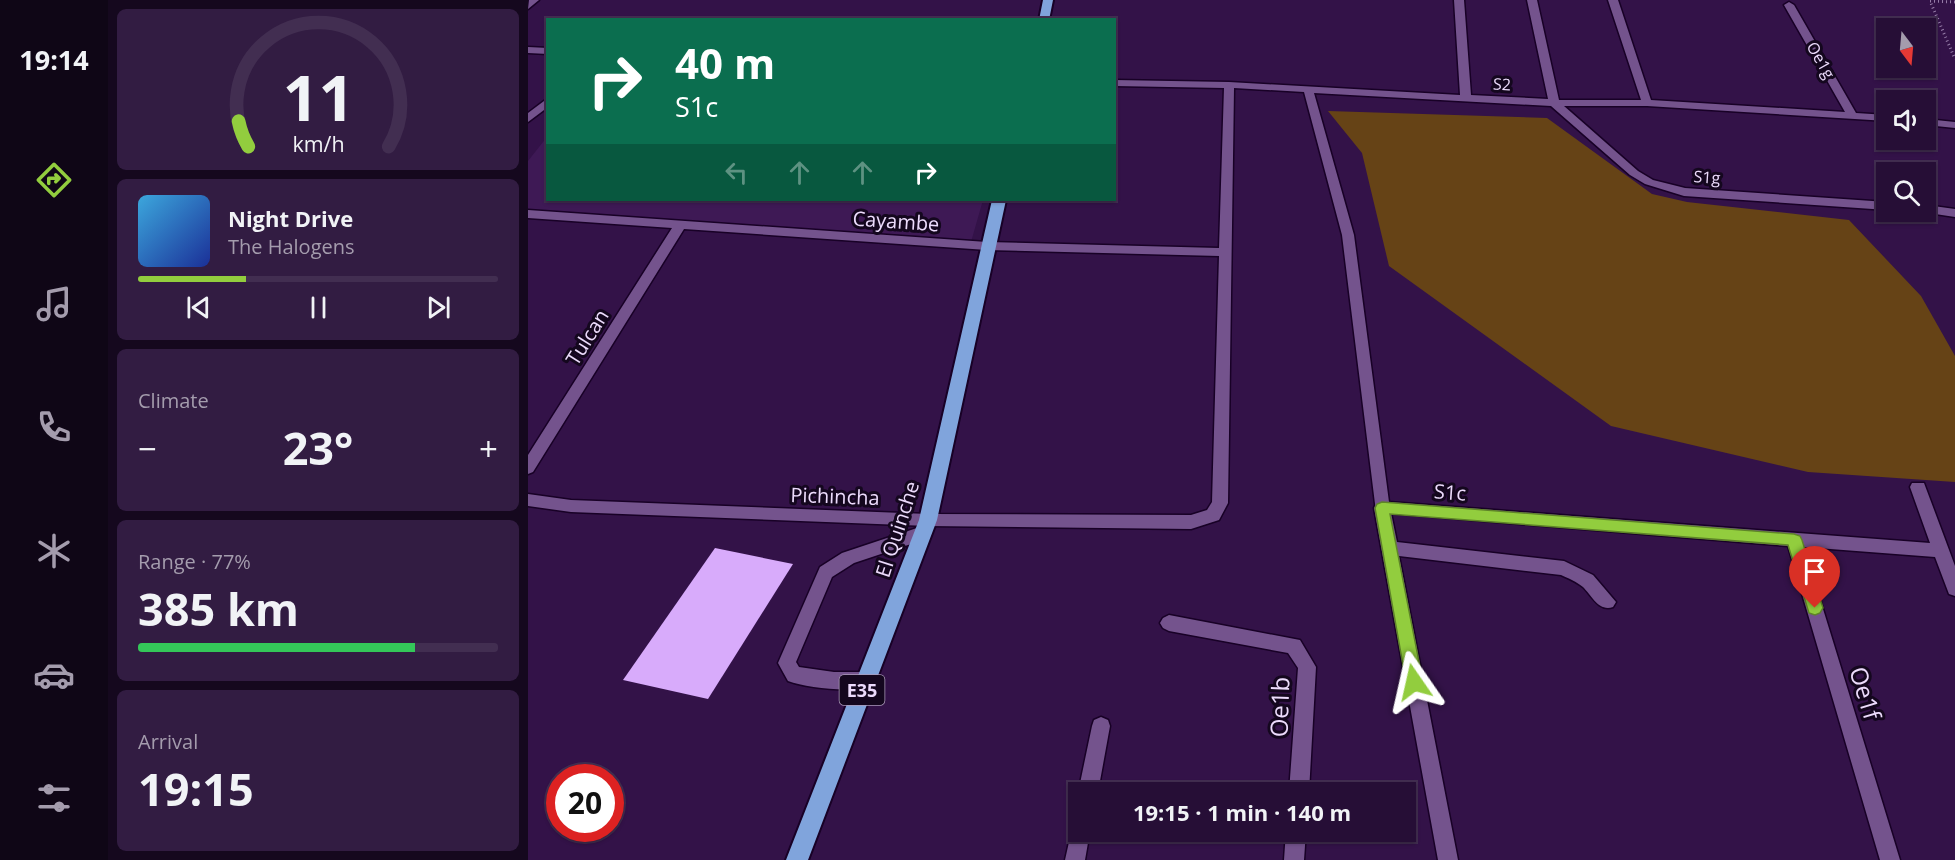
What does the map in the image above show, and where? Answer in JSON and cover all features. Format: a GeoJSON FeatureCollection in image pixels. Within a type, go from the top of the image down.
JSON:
{"type":"FeatureCollection","features":[{"type":"Feature","properties":{"kind":"highway"},"geometry":{"type":"LineString","coordinates":[[1044,18],[1048,0]]}},
{"type":"Feature","properties":{"kind":"highway","name":"El Quinche"},"geometry":{"type":"LineString","coordinates":[[796,860],[925,527],[999,201]]}},
{"type":"Feature","properties":{"kind":"street"},"geometry":{"type":"LineString","coordinates":[[528,6],[534,0]]}},
{"type":"Feature","properties":{"kind":"street"},"geometry":{"type":"LineString","coordinates":[[1459,0],[1466,98]]}},
{"type":"Feature","properties":{"kind":"street"},"geometry":{"type":"LineString","coordinates":[[1532,0],[1554,103]]}},
{"type":"Feature","properties":{"kind":"street"},"geometry":{"type":"LineString","coordinates":[[1613,0],[1647,103]]}},
{"type":"Feature","properties":{"kind":"street","name":"Oe1g"},"geometry":{"type":"LineString","coordinates":[[1790,5],[1852,114]]}},
{"type":"Feature","properties":{"kind":"street"},"geometry":{"type":"LineString","coordinates":[[528,50],[546,51]]}},
{"type":"Feature","properties":{"kind":"street","name":"S2"},"geometry":{"type":"LineString","coordinates":[[1116,83],[1229,85],[1554,103],[1647,103],[1876,117]]}},
{"type":"Feature","properties":{"kind":"street"},"geometry":{"type":"LineString","coordinates":[[1225,252],[1229,85]]}},
{"type":"Feature","properties":{"kind":"street"},"geometry":{"type":"LineString","coordinates":[[1308,89],[1348,235],[1382,508],[1448,860]]}},
{"type":"Feature","properties":{"kind":"street"},"geometry":{"type":"LineString","coordinates":[[528,119],[546,103]]}},
{"type":"Feature","properties":{"kind":"street","name":"S1g"},"geometry":{"type":"LineString","coordinates":[[1554,103],[1634,173],[1649,182],[1684,192],[1876,205]]}},
{"type":"Feature","properties":{"kind":"street"},"geometry":{"type":"LineString","coordinates":[[1936,123],[1955,125]]}},
{"type":"Feature","properties":{"kind":"street"},"geometry":{"type":"LineString","coordinates":[[1936,210],[1955,213]]}},
{"type":"Feature","properties":{"kind":"street","name":"Cayambe"},"geometry":{"type":"LineString","coordinates":[[528,214],[987,246],[1225,252]]}},
{"type":"Feature","properties":{"kind":"street","name":"Tulcan"},"geometry":{"type":"LineString","coordinates":[[528,468],[679,226]]}},
{"type":"Feature","properties":{"kind":"street","name":"Pichincha"},"geometry":{"type":"LineString","coordinates":[[528,500],[571,506],[925,527],[1191,522],[1213,515],[1220,503],[1225,252]]}},
{"type":"Feature","properties":{"kind":"street"},"geometry":{"type":"LineString","coordinates":[[1918,487],[1955,589]]}},
{"type":"Feature","properties":{"kind":"street","name":"S1c"},"geometry":{"type":"LineString","coordinates":[[1382,508],[1941,551]]}},
{"type":"Feature","properties":{"kind":"street"},"geometry":{"type":"LineString","coordinates":[[866,680],[834,680],[794,675],[788,663],[826,572],[848,558],[925,527]]}},
{"type":"Feature","properties":{"kind":"street","name":"Oe1f"},"geometry":{"type":"LineString","coordinates":[[1794,540],[1890,860]]}},
{"type":"Feature","properties":{"kind":"street"},"geometry":{"type":"LineString","coordinates":[[1389,548],[1564,568],[1587,580],[1607,602]]}},
{"type":"Feature","properties":{"kind":"street","name":"Oe1b"},"geometry":{"type":"LineString","coordinates":[[1169,623],[1294,646],[1307,667],[1300,782]]}},
{"type":"Feature","properties":{"kind":"street"},"geometry":{"type":"LineString","coordinates":[[1090,782],[1101,726]]}},
{"type":"Feature","properties":{"kind":"street"},"geometry":{"type":"LineString","coordinates":[[1074,860],[1078,842]]}},
{"type":"Feature","properties":{"kind":"street"},"geometry":{"type":"LineString","coordinates":[[1294,860],[1295,842]]}},
{"type":"Feature","properties":{"kind":"path"},"geometry":{"type":"LineString","coordinates":[[1955,2],[1930,1],[1955,59]]}},
{"type":"Feature","properties":{"kind":"shaded area"},"geometry":{"type":"Polygon","coordinates":[[[1328,111],[1547,118],[1652,194],[1687,202],[1849,220],[1921,296],[1955,356],[1955,482],[1808,472],[1611,426],[1389,266],[1362,153],[1328,111]]]}},
{"type":"Feature","properties":{"kind":"shaded area"},"geometry":{"type":"Polygon","coordinates":[[[546,138],[546,201],[983,201],[971,242],[528,210],[528,161],[546,138]]]}},
{"type":"Feature","properties":{"kind":"building"},"geometry":{"type":"Polygon","coordinates":[[[715,548],[793,564],[708,699],[623,680],[715,548]]]}},
{"type":"Feature","properties":{"kind":"route"},"geometry":{"type":"LineString","coordinates":[[1414,682],[1382,508],[1794,540],[1815,608]]}}]}
